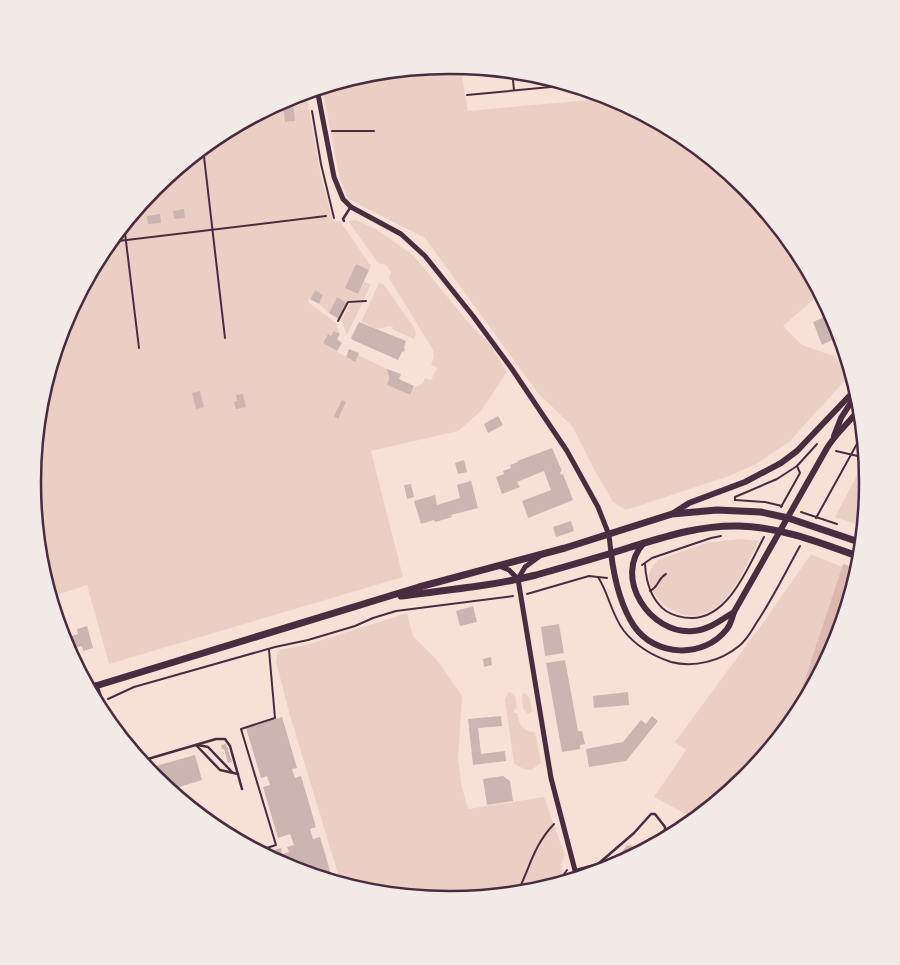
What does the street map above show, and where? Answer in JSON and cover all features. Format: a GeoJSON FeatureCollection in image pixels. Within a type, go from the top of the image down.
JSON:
{"type":"FeatureCollection","features":[{"type":"Feature","properties":{"kind":"main road"},"geometry":{"type":"LineString","coordinates":[[96,686],[381,599],[609,535],[672,514],[716,510],[761,512],[788,518],[854,540]]}},
{"type":"Feature","properties":{"kind":"main road"},"geometry":{"type":"LineString","coordinates":[[381,599],[473,588],[518,579],[670,535],[697,529],[726,526],[753,527],[797,535],[852,554]]}},
{"type":"Feature","properties":{"kind":"street"},"geometry":{"type":"LineString","coordinates":[[319,95],[334,177],[343,199],[350,207],[401,234],[425,256],[512,369],[567,451],[598,507],[609,535],[614,574],[629,616],[639,632],[661,646],[678,651],[696,649],[714,642],[726,630],[734,612],[834,437],[841,418],[851,403]]}},
{"type":"Feature","properties":{"kind":"street"},"geometry":{"type":"LineString","coordinates":[[672,514],[689,503],[745,482],[781,463],[797,451],[849,396]]}},
{"type":"Feature","properties":{"kind":"street"},"geometry":{"type":"LineString","coordinates":[[834,437],[853,417]]}},
{"type":"Feature","properties":{"kind":"street"},"geometry":{"type":"LineString","coordinates":[[644,543],[637,552],[634,561],[634,584],[641,602],[659,623],[674,630],[699,630],[714,625],[734,612]]}},
{"type":"Feature","properties":{"kind":"street"},"geometry":{"type":"LineString","coordinates":[[518,579],[525,567],[543,554]]}},
{"type":"Feature","properties":{"kind":"street"},"geometry":{"type":"LineString","coordinates":[[496,566],[509,570],[518,579],[551,778],[560,818],[576,870]]}},
{"type":"Feature","properties":{"kind":"lane"},"geometry":{"type":"LineString","coordinates":[[344,221],[343,219],[350,207]]}},
{"type":"Feature","properties":{"kind":"lane"},"geometry":{"type":"LineString","coordinates":[[149,759],[216,739],[225,739],[230,746],[242,789]]}},
{"type":"Feature","properties":{"kind":"lane"},"geometry":{"type":"LineString","coordinates":[[196,745],[208,747],[233,773]]}},
{"type":"Feature","properties":{"kind":"lane"},"geometry":{"type":"LineString","coordinates":[[196,745],[220,770],[238,774]]}},
{"type":"Feature","properties":{"kind":"lane"},"geometry":{"type":"LineString","coordinates":[[600,863],[634,833],[651,814],[655,814],[666,829]]}},
{"type":"Feature","properties":{"kind":"lane"},"geometry":{"type":"LineString","coordinates":[[576,870],[592,866]]}},
{"type":"Feature","properties":{"kind":"path"},"geometry":{"type":"LineString","coordinates":[[513,79],[514,90]]}},
{"type":"Feature","properties":{"kind":"path"},"geometry":{"type":"LineString","coordinates":[[467,95],[551,87]]}},
{"type":"Feature","properties":{"kind":"path"},"geometry":{"type":"LineString","coordinates":[[312,109],[321,164],[334,218]]}},
{"type":"Feature","properties":{"kind":"path"},"geometry":{"type":"LineString","coordinates":[[325,131],[374,131]]}},
{"type":"Feature","properties":{"kind":"path"},"geometry":{"type":"LineString","coordinates":[[204,156],[225,338]]}},
{"type":"Feature","properties":{"kind":"path"},"geometry":{"type":"LineString","coordinates":[[121,241],[326,216]]}},
{"type":"Feature","properties":{"kind":"path"},"geometry":{"type":"LineString","coordinates":[[125,235],[139,348]]}},
{"type":"Feature","properties":{"kind":"path"},"geometry":{"type":"LineString","coordinates":[[338,321],[348,302],[366,301]]}},
{"type":"Feature","properties":{"kind":"path"},"geometry":{"type":"LineString","coordinates":[[833,450],[858,456]]}},
{"type":"Feature","properties":{"kind":"path"},"geometry":{"type":"LineString","coordinates":[[780,508],[800,473],[797,466]]}},
{"type":"Feature","properties":{"kind":"path"},"geometry":{"type":"LineString","coordinates":[[735,500],[765,502]]}},
{"type":"Feature","properties":{"kind":"path"},"geometry":{"type":"LineString","coordinates":[[646,564],[646,577],[650,591],[657,602],[671,614],[685,618],[707,616],[715,612],[725,602],[741,581],[767,533]]}},
{"type":"Feature","properties":{"kind":"path"},"geometry":{"type":"LineString","coordinates":[[639,566],[646,564],[652,558],[712,538],[724,536]]}},
{"type":"Feature","properties":{"kind":"path"},"geometry":{"type":"LineString","coordinates":[[757,537],[765,538]]}},
{"type":"Feature","properties":{"kind":"path"},"geometry":{"type":"LineString","coordinates":[[799,545],[807,548]]}},
{"type":"Feature","properties":{"kind":"path"},"geometry":{"type":"LineString","coordinates":[[650,591],[658,586],[660,579],[666,574]]}},
{"type":"Feature","properties":{"kind":"path"},"geometry":{"type":"LineString","coordinates":[[526,595],[590,576],[606,578]]}},
{"type":"Feature","properties":{"kind":"path"},"geometry":{"type":"LineString","coordinates":[[106,699],[134,686],[268,648],[308,640],[356,626],[382,614],[402,609],[512,596]]}},
{"type":"Feature","properties":{"kind":"path"},"geometry":{"type":"LineString","coordinates":[[266,848],[276,845],[241,729],[276,718],[268,648]]}},
{"type":"Feature","properties":{"kind":"path"},"geometry":{"type":"LineString","coordinates":[[521,885],[543,835],[560,818]]}},
{"type":"Feature","properties":{"kind":"path"},"geometry":{"type":"LineString","coordinates":[[563,875],[573,860]]}},
{"type":"Feature","properties":{"kind":"shaded area"},"geometry":{"type":"Polygon","coordinates":[[[450,74],[461,74],[468,111],[593,100],[631,116],[677,143],[699,158],[739,193],[790,255],[815,298],[783,326],[802,345],[834,356],[841,364],[846,380],[789,442],[756,464],[729,476],[626,510],[613,502],[573,427],[537,392],[425,238],[348,199],[340,180],[323,94],[397,77],[450,74]]]}},
{"type":"Feature","properties":{"kind":"shaded area"},"geometry":{"type":"Polygon","coordinates":[[[307,100],[321,176],[333,222],[340,221],[371,266],[369,270],[356,264],[346,288],[358,294],[364,282],[371,284],[364,299],[348,300],[347,303],[337,297],[329,313],[319,304],[323,295],[314,291],[308,302],[336,323],[340,334],[334,331],[331,336],[328,334],[323,343],[354,362],[358,355],[387,369],[389,379],[387,385],[410,395],[412,389],[423,383],[425,378],[431,380],[437,368],[431,365],[434,357],[433,350],[389,278],[391,272],[386,265],[378,263],[348,221],[356,220],[376,229],[414,256],[468,322],[491,346],[507,372],[481,411],[458,431],[371,451],[403,577],[109,664],[87,585],[57,595],[49,562],[42,509],[42,456],[49,403],[55,377],[72,326],[83,302],[110,255],[161,193],[201,158],[223,143],[269,116],[307,100]]]}},
{"type":"Feature","properties":{"kind":"shaded area"},"geometry":{"type":"Polygon","coordinates":[[[379,283],[384,285],[415,329],[414,339],[392,329],[393,327],[389,326],[378,329],[361,322],[379,283]]]}},
{"type":"Feature","properties":{"kind":"shaded area"},"geometry":{"type":"Polygon","coordinates":[[[363,302],[347,335],[341,320],[350,304],[363,302]]]}},
{"type":"Feature","properties":{"kind":"shaded area"},"geometry":{"type":"Polygon","coordinates":[[[859,472],[856,524],[835,517],[859,472]]]}},
{"type":"Feature","properties":{"kind":"shaded area"},"geometry":{"type":"Polygon","coordinates":[[[855,536],[851,562],[837,614],[817,663],[800,693],[842,567],[855,536]]]}},
{"type":"Feature","properties":{"kind":"shaded area"},"geometry":{"type":"Polygon","coordinates":[[[741,539],[759,541],[737,583],[719,605],[704,614],[689,615],[675,612],[663,604],[654,593],[650,582],[650,571],[657,560],[709,542],[741,539]]]}},
{"type":"Feature","properties":{"kind":"shaded area"},"geometry":{"type":"Polygon","coordinates":[[[811,554],[842,567],[800,693],[790,710],[739,772],[720,790],[687,815],[654,797],[686,750],[675,742],[811,554]]]}},
{"type":"Feature","properties":{"kind":"shaded area"},"geometry":{"type":"Polygon","coordinates":[[[407,613],[413,636],[437,660],[462,696],[458,759],[461,783],[468,809],[544,797],[565,855],[561,865],[563,875],[503,888],[450,891],[397,888],[338,875],[289,712],[276,662],[278,650],[306,645],[407,613]]]}},
{"type":"Feature","properties":{"kind":"shaded area"},"geometry":{"type":"Polygon","coordinates":[[[509,692],[515,696],[517,708],[514,710],[514,713],[517,713],[520,724],[527,731],[535,732],[541,763],[531,770],[514,764],[505,699],[509,692]]]}},
{"type":"Feature","properties":{"kind":"shaded area"},"geometry":{"type":"Polygon","coordinates":[[[524,692],[530,699],[532,711],[528,714],[523,709],[522,695],[524,692]]]}},
{"type":"Feature","properties":{"kind":"pier"},"geometry":{"type":"Polygon","coordinates":[[[855,528],[856,528],[850,566],[841,563],[855,528]]]}},
{"type":"Feature","properties":{"kind":"building"},"geometry":{"type":"Polygon","coordinates":[[[293,105],[295,121],[285,122],[284,110],[293,105]]]}},
{"type":"Feature","properties":{"kind":"building"},"geometry":{"type":"Polygon","coordinates":[[[184,209],[185,218],[174,219],[173,211],[184,209]]]}},
{"type":"Feature","properties":{"kind":"building"},"geometry":{"type":"Polygon","coordinates":[[[160,214],[161,223],[148,224],[147,216],[160,214]]]}},
{"type":"Feature","properties":{"kind":"building"},"geometry":{"type":"Polygon","coordinates":[[[356,264],[369,270],[358,294],[345,288],[356,264]]]}},
{"type":"Feature","properties":{"kind":"building"},"geometry":{"type":"Polygon","coordinates":[[[315,290],[323,295],[319,304],[310,299],[315,290]]]}},
{"type":"Feature","properties":{"kind":"building"},"geometry":{"type":"Polygon","coordinates":[[[337,297],[347,303],[339,319],[329,313],[337,297]]]}},
{"type":"Feature","properties":{"kind":"building"},"geometry":{"type":"Polygon","coordinates":[[[824,317],[833,340],[822,345],[813,322],[824,317]]]}},
{"type":"Feature","properties":{"kind":"building"},"geometry":{"type":"Polygon","coordinates":[[[359,322],[406,341],[405,351],[402,352],[398,360],[353,340],[351,338],[359,322]]]}},
{"type":"Feature","properties":{"kind":"building"},"geometry":{"type":"Polygon","coordinates":[[[334,331],[340,334],[337,339],[342,343],[337,351],[323,343],[328,334],[331,336],[334,331]]]}},
{"type":"Feature","properties":{"kind":"building"},"geometry":{"type":"Polygon","coordinates":[[[349,349],[359,353],[355,362],[346,357],[349,349]]]}},
{"type":"Feature","properties":{"kind":"building"},"geometry":{"type":"Polygon","coordinates":[[[387,369],[401,374],[399,379],[414,386],[410,395],[387,385],[389,379],[387,369]]]}},
{"type":"Feature","properties":{"kind":"building"},"geometry":{"type":"Polygon","coordinates":[[[200,391],[204,407],[196,409],[192,393],[200,391]]]}},
{"type":"Feature","properties":{"kind":"building"},"geometry":{"type":"Polygon","coordinates":[[[243,394],[246,407],[236,409],[234,402],[237,401],[236,395],[243,394]]]}},
{"type":"Feature","properties":{"kind":"building"},"geometry":{"type":"Polygon","coordinates":[[[342,400],[346,402],[338,419],[334,416],[342,400]]]}},
{"type":"Feature","properties":{"kind":"building"},"geometry":{"type":"Polygon","coordinates":[[[498,416],[503,425],[488,433],[484,424],[498,416]]]}},
{"type":"Feature","properties":{"kind":"building"},"geometry":{"type":"Polygon","coordinates":[[[552,448],[562,471],[560,472],[561,475],[563,474],[573,500],[528,518],[522,501],[551,490],[544,471],[517,482],[520,487],[502,494],[496,477],[504,474],[503,471],[511,468],[510,465],[517,461],[552,448]]]}},
{"type":"Feature","properties":{"kind":"building"},"geometry":{"type":"Polygon","coordinates":[[[464,460],[467,472],[458,474],[455,463],[464,460]]]}},
{"type":"Feature","properties":{"kind":"building"},"geometry":{"type":"Polygon","coordinates":[[[471,481],[478,508],[451,515],[452,517],[435,522],[434,520],[421,524],[414,501],[435,495],[437,505],[460,498],[457,485],[471,481]]]}},
{"type":"Feature","properties":{"kind":"building"},"geometry":{"type":"Polygon","coordinates":[[[411,484],[414,497],[407,499],[404,485],[411,484]]]}},
{"type":"Feature","properties":{"kind":"building"},"geometry":{"type":"Polygon","coordinates":[[[571,521],[574,531],[556,537],[553,527],[571,521]]]}},
{"type":"Feature","properties":{"kind":"building"},"geometry":{"type":"Polygon","coordinates":[[[473,606],[477,622],[460,626],[456,611],[473,606]]]}},
{"type":"Feature","properties":{"kind":"building"},"geometry":{"type":"Polygon","coordinates":[[[559,624],[564,653],[545,656],[541,627],[559,624]]]}},
{"type":"Feature","properties":{"kind":"building"},"geometry":{"type":"Polygon","coordinates":[[[87,626],[93,648],[83,651],[82,646],[76,647],[71,636],[78,634],[77,629],[87,626]]]}},
{"type":"Feature","properties":{"kind":"building"},"geometry":{"type":"Polygon","coordinates":[[[491,657],[492,665],[484,667],[483,659],[491,657]]]}},
{"type":"Feature","properties":{"kind":"building"},"geometry":{"type":"Polygon","coordinates":[[[565,660],[578,731],[582,731],[585,744],[580,745],[580,749],[562,752],[546,663],[565,660]]]}},
{"type":"Feature","properties":{"kind":"building"},"geometry":{"type":"Polygon","coordinates":[[[628,692],[629,705],[594,708],[593,696],[628,692]]]}},
{"type":"Feature","properties":{"kind":"building"},"geometry":{"type":"Polygon","coordinates":[[[501,716],[502,726],[478,728],[481,754],[505,751],[506,761],[473,765],[468,719],[501,716]]]}},
{"type":"Feature","properties":{"kind":"building"},"geometry":{"type":"Polygon","coordinates":[[[652,716],[658,721],[626,761],[589,767],[586,749],[623,742],[641,720],[646,724],[652,716]]]}},
{"type":"Feature","properties":{"kind":"building"},"geometry":{"type":"Polygon","coordinates":[[[282,717],[297,768],[292,769],[295,778],[301,776],[316,827],[310,829],[313,839],[320,837],[331,873],[272,850],[281,848],[282,854],[289,852],[287,847],[294,845],[290,834],[278,838],[263,787],[270,785],[267,776],[261,778],[246,728],[282,717]]]}},
{"type":"Feature","properties":{"kind":"building"},"geometry":{"type":"Polygon","coordinates":[[[226,744],[232,762],[228,763],[221,745],[226,744]]]}},
{"type":"Feature","properties":{"kind":"building"},"geometry":{"type":"Polygon","coordinates":[[[195,755],[202,780],[178,788],[156,766],[195,755]]]}},
{"type":"Feature","properties":{"kind":"building"},"geometry":{"type":"Polygon","coordinates":[[[503,776],[510,781],[513,801],[487,805],[483,779],[503,776]]]}},
{"type":"Feature","properties":{"kind":"building"},"geometry":{"type":"Polygon","coordinates":[[[627,845],[634,847],[631,849],[621,853],[627,845]]]}}]}
